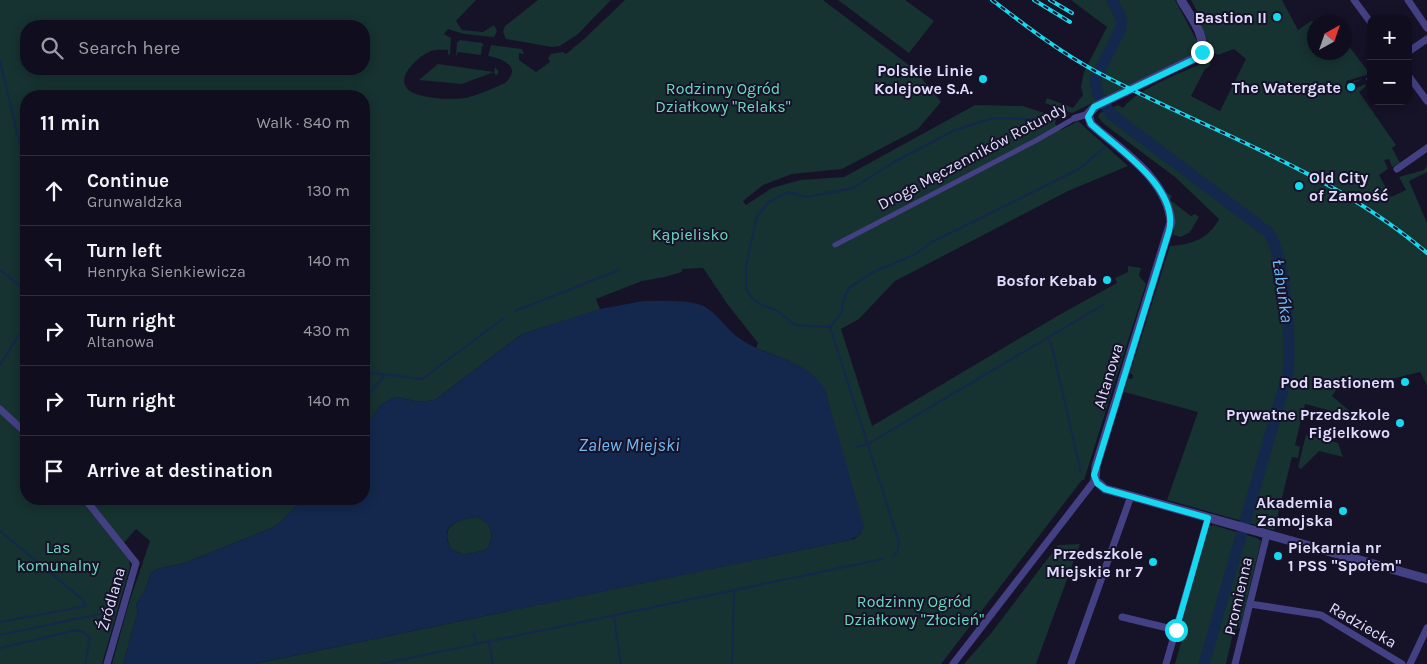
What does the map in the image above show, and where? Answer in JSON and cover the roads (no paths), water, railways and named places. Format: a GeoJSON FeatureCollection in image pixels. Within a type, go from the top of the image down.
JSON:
{"type":"FeatureCollection","features":[{"type":"Feature","properties":{"kind":"street","name":"Droga Męczenników Rotundy"},"geometry":{"type":"LineString","coordinates":[[835,245],[1028,145],[1075,118],[1088,114],[1096,106],[1199,56],[1203,48],[1203,40],[1181,0]]}},
{"type":"Feature","properties":{"kind":"street"},"geometry":{"type":"LineString","coordinates":[[1354,0],[1367,18]]}},
{"type":"Feature","properties":{"kind":"street"},"geometry":{"type":"LineString","coordinates":[[1408,0],[1427,28]]}},
{"type":"Feature","properties":{"kind":"street"},"geometry":{"type":"LineString","coordinates":[[1412,49],[1427,39]]}},
{"type":"Feature","properties":{"kind":"street"},"geometry":{"type":"LineString","coordinates":[[1412,80],[1427,101]]}},
{"type":"Feature","properties":{"kind":"street","name":"Altanowa"},"geometry":{"type":"LineString","coordinates":[[953,664],[1095,480],[1096,466],[1171,222],[1162,196],[1153,180],[1091,124],[1088,114]]}},
{"type":"Feature","properties":{"kind":"street"},"geometry":{"type":"LineString","coordinates":[[1398,169],[1427,148]]}},
{"type":"Feature","properties":{"kind":"street"},"geometry":{"type":"LineString","coordinates":[[0,409],[20,427]]}},
{"type":"Feature","properties":{"kind":"street"},"geometry":{"type":"LineString","coordinates":[[1095,480],[1105,489],[1427,579]]}},
{"type":"Feature","properties":{"kind":"street"},"geometry":{"type":"LineString","coordinates":[[1071,664],[1132,496]]}},
{"type":"Feature","properties":{"kind":"street","name":"Źródlana"},"geometry":{"type":"LineString","coordinates":[[90,505],[136,563],[136,570],[107,664]]}},
{"type":"Feature","properties":{"kind":"street"},"geometry":{"type":"LineString","coordinates":[[1166,664],[1208,518]]}},
{"type":"Feature","properties":{"kind":"street","name":"Promienna"},"geometry":{"type":"LineString","coordinates":[[1236,664],[1267,534]]}},
{"type":"Feature","properties":{"kind":"street","name":"Radziecka"},"geometry":{"type":"LineString","coordinates":[[1250,604],[1321,615],[1402,664]]}},
{"type":"Feature","properties":{"kind":"street"},"geometry":{"type":"LineString","coordinates":[[1122,616],[1176,630]]}},
{"type":"Feature","properties":{"kind":"street"},"geometry":{"type":"LineString","coordinates":[[1410,664],[1427,628]]}},
{"type":"Feature","properties":{"kind":"water","name":"Zalew Miejski"},"geometry":{"type":"Polygon","coordinates":[[[643,301],[680,301],[706,307],[739,338],[750,345],[808,371],[825,390],[864,527],[859,535],[850,540],[254,664],[123,664],[138,611],[136,604],[145,591],[151,573],[157,569],[185,563],[276,526],[298,505],[370,505],[370,420],[382,404],[396,397],[420,402],[435,400],[522,334],[600,309],[643,301]],[[476,517],[456,522],[452,525],[448,529],[447,535],[451,549],[464,555],[486,550],[491,540],[491,530],[486,522],[476,517]]]}},
{"type":"Feature","properties":{"kind":"waterway","name":"Łabuńka"},"geometry":{"type":"LineString","coordinates":[[1112,0],[1122,20],[1121,28],[1095,80],[1098,95],[1112,115],[1269,233],[1280,263],[1286,301],[1289,341],[1288,373],[1204,664]]}},
{"type":"Feature","properties":{"kind":"waterway"},"geometry":{"type":"LineString","coordinates":[[0,61],[20,145]]}},
{"type":"Feature","properties":{"kind":"waterway"},"geometry":{"type":"LineString","coordinates":[[1033,119],[993,118],[955,130],[894,162],[853,188],[806,197],[788,192],[769,202],[757,216],[746,266],[746,289],[751,297],[761,305],[776,310],[795,325],[830,327],[842,312],[843,301],[849,288],[873,272],[914,255],[932,242],[1079,169],[1104,148]]}},
{"type":"Feature","properties":{"kind":"waterway"},"geometry":{"type":"LineString","coordinates":[[0,270],[20,286]]}},
{"type":"Feature","properties":{"kind":"waterway"},"geometry":{"type":"LineString","coordinates":[[515,311],[619,270]]}},
{"type":"Feature","properties":{"kind":"waterway"},"geometry":{"type":"LineString","coordinates":[[857,447],[868,444],[1103,305]]}},
{"type":"Feature","properties":{"kind":"waterway"},"geometry":{"type":"LineString","coordinates":[[370,373],[422,379],[504,318]]}},
{"type":"Feature","properties":{"kind":"waterway"},"geometry":{"type":"LineString","coordinates":[[830,327],[899,542],[898,550],[893,557]]}},
{"type":"Feature","properties":{"kind":"waterway"},"geometry":{"type":"LineString","coordinates":[[0,365],[20,333]]}},
{"type":"Feature","properties":{"kind":"waterway"},"geometry":{"type":"LineString","coordinates":[[1047,338],[1051,343],[1081,472]]}},
{"type":"Feature","properties":{"kind":"waterway"},"geometry":{"type":"LineString","coordinates":[[370,393],[385,375]]}},
{"type":"Feature","properties":{"kind":"waterway"},"geometry":{"type":"LineString","coordinates":[[0,531],[82,599],[86,606],[0,622]]}},
{"type":"Feature","properties":{"kind":"waterway"},"geometry":{"type":"LineString","coordinates":[[381,664],[883,559]]}},
{"type":"Feature","properties":{"kind":"waterway"},"geometry":{"type":"LineString","coordinates":[[732,664],[734,591]]}},
{"type":"Feature","properties":{"kind":"waterway"},"geometry":{"type":"LineString","coordinates":[[0,635],[114,611]]}},
{"type":"Feature","properties":{"kind":"waterway"},"geometry":{"type":"LineString","coordinates":[[614,617],[621,664]]}},
{"type":"Feature","properties":{"kind":"waterway"},"geometry":{"type":"LineString","coordinates":[[0,648],[76,630],[85,633],[90,639],[85,664]]}},
{"type":"Feature","properties":{"kind":"waterway"},"geometry":{"type":"LineString","coordinates":[[474,634],[477,645]]}},
{"type":"Feature","properties":{"kind":"waterway"},"geometry":{"type":"LineString","coordinates":[[489,642],[493,664]]}},
{"type":"Feature","properties":{"kind":"railway"},"geometry":{"type":"LineString","coordinates":[[992,0],[1081,63],[1137,93],[1308,174],[1350,198],[1389,224],[1427,253]]}},
{"type":"Feature","properties":{"kind":"railway"},"geometry":{"type":"LineString","coordinates":[[1034,0],[1070,22]]}},
{"type":"Feature","properties":{"kind":"railway"},"geometry":{"type":"LineString","coordinates":[[1050,0],[1072,13]]}},
{"type":"Feature","properties":{"kind":"place","name":"Bastion II"},"geometry":{"type":"Point","coordinates":[1277,17]}},
{"type":"Feature","properties":{"kind":"place","name":"Polskie Linie Kolejowe S.A."},"geometry":{"type":"Point","coordinates":[983,79]}},
{"type":"Feature","properties":{"kind":"place","name":"The Watergate"},"geometry":{"type":"Point","coordinates":[1351,87]}},
{"type":"Feature","properties":{"kind":"place","name":"Old City of Zamość"},"geometry":{"type":"Point","coordinates":[1299,186]}},
{"type":"Feature","properties":{"kind":"place","name":"Bosfor Kebab"},"geometry":{"type":"Point","coordinates":[1107,280]}},
{"type":"Feature","properties":{"kind":"place","name":"Pod Bastionem"},"geometry":{"type":"Point","coordinates":[1405,382]}},
{"type":"Feature","properties":{"kind":"place","name":"Prywatne Przedszkole Figielkowo"},"geometry":{"type":"Point","coordinates":[1400,423]}},
{"type":"Feature","properties":{"kind":"place","name":"Akademia Zamojska"},"geometry":{"type":"Point","coordinates":[1343,511]}},
{"type":"Feature","properties":{"kind":"place","name":"Piekarnia nr 1 PSS \"Społem\""},"geometry":{"type":"Point","coordinates":[1278,556]}},
{"type":"Feature","properties":{"kind":"place","name":"Przedszkole Miejskie nr 7"},"geometry":{"type":"Point","coordinates":[1153,562]}},
{"type":"Feature","properties":{"kind":"park label","name":"Rodzinny Ogród Działkowy \"Relaks\""},"geometry":{"type":"Point","coordinates":[723,97]}},
{"type":"Feature","properties":{"kind":"park label","name":"Kąpielisko"},"geometry":{"type":"Point","coordinates":[690,234]}},
{"type":"Feature","properties":{"kind":"park label","name":"Las komunalny"},"geometry":{"type":"Point","coordinates":[58,556]}},
{"type":"Feature","properties":{"kind":"park label","name":"Rodzinny Ogród Działkowy \"Złocień\""},"geometry":{"type":"Point","coordinates":[914,610]}}]}
